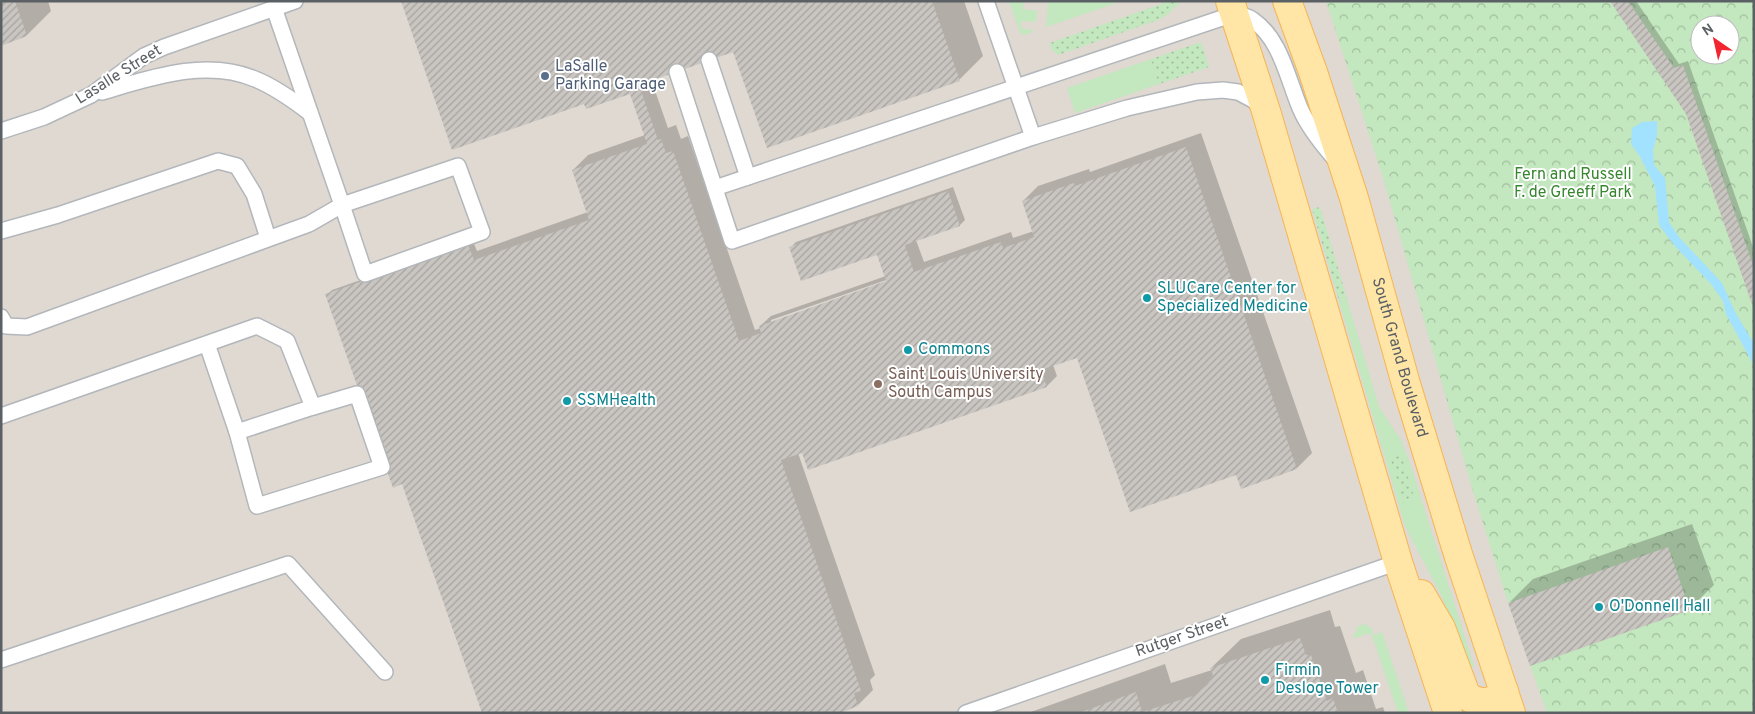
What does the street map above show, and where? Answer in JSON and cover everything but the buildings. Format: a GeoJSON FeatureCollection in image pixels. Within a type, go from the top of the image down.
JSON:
{"type":"FeatureCollection","features":[{"type":"Feature","properties":{"kind":"main road","name":"South Grand Boulevard"},"geometry":{"type":"LineString","coordinates":[[1287,1],[1313,72],[1345,170],[1406,384],[1458,554],[1508,702]]}},
{"type":"Feature","properties":{"kind":"main road"},"geometry":{"type":"LineString","coordinates":[[1232,8],[1266,111],[1398,562],[1448,713]]}},
{"type":"Feature","properties":{"kind":"main road"},"geometry":{"type":"LineString","coordinates":[[1398,562],[1434,616],[1466,695],[1473,701],[1482,703],[1492,701],[1500,696],[1508,702]]}},
{"type":"Feature","properties":{"kind":"lane","name":"Lasalle Street"},"geometry":{"type":"LineString","coordinates":[[1,131],[44,117],[91,95],[144,56],[157,50],[295,1]]}},
{"type":"Feature","properties":{"kind":"lane"},"geometry":{"type":"LineString","coordinates":[[986,1],[1032,137]]}},
{"type":"Feature","properties":{"kind":"lane"},"geometry":{"type":"LineString","coordinates":[[1,317],[6,326],[27,327],[309,224],[342,205],[458,166],[482,232],[365,274],[342,205],[274,8]]}},
{"type":"Feature","properties":{"kind":"lane"},"geometry":{"type":"LineString","coordinates":[[715,188],[1016,88],[1232,8],[1252,19],[1275,46],[1282,58],[1308,125],[1345,170]]}},
{"type":"Feature","properties":{"kind":"lane"},"geometry":{"type":"LineString","coordinates":[[709,60],[748,176]]}},
{"type":"Feature","properties":{"kind":"lane"},"geometry":{"type":"LineString","coordinates":[[91,95],[168,75],[218,70],[255,78],[293,100],[310,114]]}},
{"type":"Feature","properties":{"kind":"lane"},"geometry":{"type":"LineString","coordinates":[[676,72],[732,242],[1109,112],[1197,92],[1223,90],[1238,92],[1253,100],[1266,111]]}},
{"type":"Feature","properties":{"kind":"lane"},"geometry":{"type":"LineString","coordinates":[[1,231],[218,161],[237,166],[254,194],[268,238]]}},
{"type":"Feature","properties":{"kind":"lane"},"geometry":{"type":"LineString","coordinates":[[1,416],[258,326],[287,341],[313,407]]}},
{"type":"Feature","properties":{"kind":"lane"},"geometry":{"type":"LineString","coordinates":[[208,344],[237,432],[257,506],[382,467],[358,394],[237,432]]}},
{"type":"Feature","properties":{"kind":"lane","name":"Rutger Street"},"geometry":{"type":"LineString","coordinates":[[966,713],[1398,562]]}},
{"type":"Feature","properties":{"kind":"lane"},"geometry":{"type":"LineString","coordinates":[[1,660],[288,564],[385,672]]}},
{"type":"Feature","properties":{"kind":"shaded area","name":"Saint Louis University South Campus"},"geometry":{"type":"Polygon","coordinates":[[[1,1],[1754,1],[1754,713],[1,713],[1,1]]]}},
{"type":"Feature","properties":{"kind":"green space"},"geometry":{"type":"Polygon","coordinates":[[[1009,1],[1024,1],[1023,9],[1037,11],[1036,22],[1021,21],[1021,28],[1035,31],[1024,35],[1020,33],[1009,1]]]}},
{"type":"Feature","properties":{"kind":"green space"},"geometry":{"type":"Polygon","coordinates":[[[1048,1],[1122,1],[1046,27],[1048,1]]]}},
{"type":"Feature","properties":{"kind":"green space"},"geometry":{"type":"Polygon","coordinates":[[[1170,1],[1182,1],[1167,15],[1158,20],[1058,55],[1051,49],[1050,43],[1170,1]]]}},
{"type":"Feature","properties":{"kind":"green space","name":"Fern and Russell F. de Greeff Park"},"geometry":{"type":"Polygon","coordinates":[[[1326,1],[1754,1],[1754,713],[1547,713],[1508,603],[1472,488],[1384,181],[1326,1]]]}},
{"type":"Feature","properties":{"kind":"green space"},"geometry":{"type":"Polygon","coordinates":[[[1201,42],[1209,67],[1159,84],[1151,59],[1201,42]]]}},
{"type":"Feature","properties":{"kind":"green space"},"geometry":{"type":"Polygon","coordinates":[[[1151,59],[1159,84],[1075,113],[1067,88],[1151,59]]]}},
{"type":"Feature","properties":{"kind":"green space"},"geometry":{"type":"Polygon","coordinates":[[[1320,207],[1347,299],[1339,301],[1312,209],[1320,207]]]}},
{"type":"Feature","properties":{"kind":"green space"},"geometry":{"type":"Polygon","coordinates":[[[1347,299],[1379,407],[1401,440],[1409,460],[1474,666],[1467,669],[1442,597],[1405,526],[1339,301],[1347,299]]]}},
{"type":"Feature","properties":{"kind":"green space"},"geometry":{"type":"Polygon","coordinates":[[[1401,454],[1415,500],[1404,504],[1390,457],[1401,454]]]}},
{"type":"Feature","properties":{"kind":"green space"},"geometry":{"type":"Polygon","coordinates":[[[1365,624],[1372,629],[1374,635],[1382,632],[1409,713],[1398,713],[1371,633],[1354,638],[1353,635],[1357,631],[1356,627],[1365,624]]]}},
{"type":"Feature","properties":{"kind":"water"},"geometry":{"type":"Polygon","coordinates":[[[1657,121],[1657,135],[1653,150],[1654,165],[1665,178],[1669,222],[1679,237],[1722,283],[1734,310],[1754,344],[1754,377],[1753,364],[1726,314],[1723,301],[1711,284],[1674,245],[1659,225],[1655,186],[1631,144],[1632,128],[1642,122],[1657,121]]]}},
{"type":"Feature","properties":{"kind":"place","name":"LaSalle Parking Garage"},"geometry":{"type":"Point","coordinates":[545,76]}},
{"type":"Feature","properties":{"kind":"place","name":"SLUCare Center for Specialized Medicine"},"geometry":{"type":"Point","coordinates":[1147,298]}},
{"type":"Feature","properties":{"kind":"place","name":"Commons"},"geometry":{"type":"Point","coordinates":[908,350]}},
{"type":"Feature","properties":{"kind":"place","name":"Saint Louis University South Campus"},"geometry":{"type":"Point","coordinates":[878,384]}},
{"type":"Feature","properties":{"kind":"place","name":"SSMHealth"},"geometry":{"type":"Point","coordinates":[567,401]}},
{"type":"Feature","properties":{"kind":"place","name":"O'Donnell Hall"},"geometry":{"type":"Point","coordinates":[1599,607]}},
{"type":"Feature","properties":{"kind":"place","name":"Firmin Desloge Tower"},"geometry":{"type":"Point","coordinates":[1265,680]}}]}
